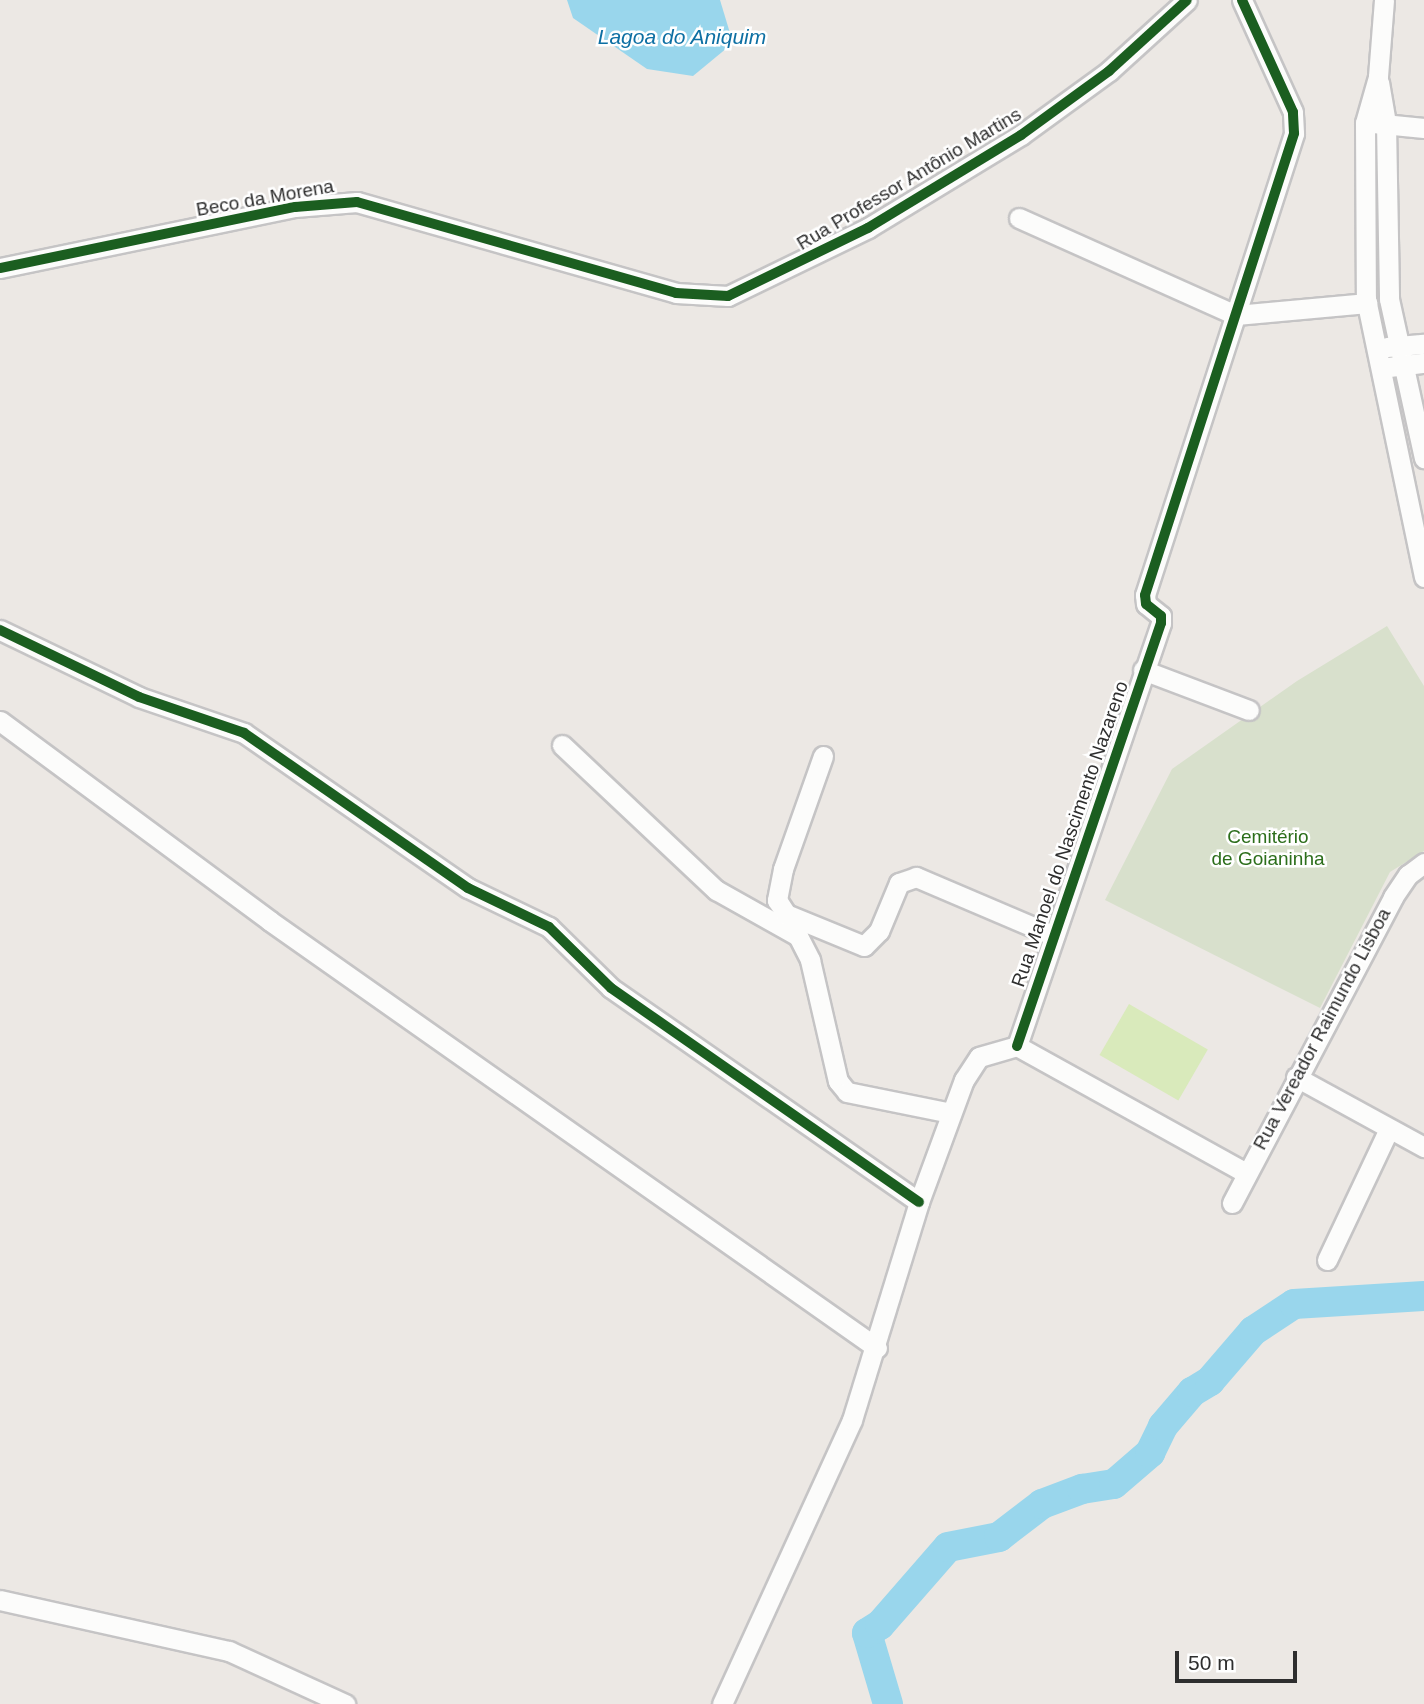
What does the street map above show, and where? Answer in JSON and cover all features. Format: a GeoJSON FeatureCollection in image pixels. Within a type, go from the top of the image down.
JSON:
{"type":"FeatureCollection","features":[{"type":"Feature","properties":{"kind":"street","name":"Rua Professor Antônio Martins"},"geometry":{"type":"LineString","coordinates":[[573,263],[699,297],[740,293],[868,228],[1032,127],[1109,71],[1187,0]]}},
{"type":"Feature","properties":{"kind":"street"},"geometry":{"type":"LineString","coordinates":[[1236,315],[1289,151],[1294,122],[1241,0]]}},
{"type":"Feature","properties":{"kind":"street"},"geometry":{"type":"LineString","coordinates":[[1384,0],[1378,77],[1365,122],[1367,303],[1376,359],[1424,577]]}},
{"type":"Feature","properties":{"kind":"street"},"geometry":{"type":"LineString","coordinates":[[1378,77],[1386,123],[1389,299],[1396,346],[1424,458]]}},
{"type":"Feature","properties":{"kind":"street"},"geometry":{"type":"LineString","coordinates":[[1365,122],[1424,128]]}},
{"type":"Feature","properties":{"kind":"street","name":"Beco da Morena"},"geometry":{"type":"LineString","coordinates":[[0,268],[340,201],[397,210],[573,263]]}},
{"type":"Feature","properties":{"kind":"street"},"geometry":{"type":"LineString","coordinates":[[1019,218],[1236,315],[1367,303]]}},
{"type":"Feature","properties":{"kind":"street","name":"Rua Manoel do Nascimento Nazareno"},"geometry":{"type":"LineString","coordinates":[[1017,1046],[1157,633],[1161,615],[1144,598],[1236,315]]}},
{"type":"Feature","properties":{"kind":"street"},"geometry":{"type":"LineString","coordinates":[[1376,359],[1396,346],[1424,344]]}},
{"type":"Feature","properties":{"kind":"street"},"geometry":{"type":"LineString","coordinates":[[1376,359],[1401,365],[1424,363]]}},
{"type":"Feature","properties":{"kind":"street"},"geometry":{"type":"LineString","coordinates":[[0,630],[139,697],[244,733],[468,888],[548,927],[611,988],[919,1202]]}},
{"type":"Feature","properties":{"kind":"street"},"geometry":{"type":"LineString","coordinates":[[1143,670],[1249,710]]}},
{"type":"Feature","properties":{"kind":"street"},"geometry":{"type":"LineString","coordinates":[[0,721],[270,920],[877,1348]]}},
{"type":"Feature","properties":{"kind":"street"},"geometry":{"type":"LineString","coordinates":[[562,745],[716,890],[798,936],[810,960],[838,1081],[848,1092],[950,1113]]}},
{"type":"Feature","properties":{"kind":"street"},"geometry":{"type":"LineString","coordinates":[[823,756],[780,880],[777,900],[786,914],[864,946],[879,931],[899,883],[916,877],[1054,936]]}},
{"type":"Feature","properties":{"kind":"street","name":"Rua Vereador Raimundo Lisboa"},"geometry":{"type":"LineString","coordinates":[[1231,1203],[1245,1172],[1393,897],[1424,863]]}},
{"type":"Feature","properties":{"kind":"street"},"geometry":{"type":"LineString","coordinates":[[722,1704],[852,1420],[877,1348],[919,1202],[950,1113],[979,1057],[1017,1046],[1245,1172]]}},
{"type":"Feature","properties":{"kind":"street"},"geometry":{"type":"LineString","coordinates":[[1296,1077],[1424,1147]]}},
{"type":"Feature","properties":{"kind":"street"},"geometry":{"type":"LineString","coordinates":[[1327,1260],[1389,1129]]}},
{"type":"Feature","properties":{"kind":"street"},"geometry":{"type":"LineString","coordinates":[[0,1600],[229,1651],[345,1704]]}},
{"type":"Feature","properties":{"kind":"green space","name":"Cemitério de Goianinha"},"geometry":{"type":"Polygon","coordinates":[[[1387,626],[1424,686],[1424,851],[1390,872],[1320,1008],[1105,900],[1172,769],[1297,681],[1387,626]]]}},
{"type":"Feature","properties":{"kind":"green space"},"geometry":{"type":"Polygon","coordinates":[[[1129,1004],[1208,1050],[1178,1101],[1100,1055],[1129,1004]]]}},
{"type":"Feature","properties":{"kind":"water","name":"Lagoa do Aniquim"},"geometry":{"type":"Polygon","coordinates":[[[567,0],[720,0],[733,43],[693,76],[647,69],[573,18],[567,0]]]}},
{"type":"Feature","properties":{"kind":"waterway"},"geometry":{"type":"LineString","coordinates":[[888,1704],[867,1633],[880,1625],[948,1547],[999,1537],[1042,1504],[1082,1489],[1114,1484],[1150,1453],[1163,1426],[1192,1392],[1210,1381],[1253,1331],[1294,1304],[1424,1296]]}},
{"type":"Feature","properties":{"kind":"cycle path"},"geometry":{"type":"LineString","coordinates":[[0,268],[295,207],[357,202],[676,293],[728,296],[868,228],[1021,135],[1109,71],[1187,0]]}},
{"type":"Feature","properties":{"kind":"cycle path"},"geometry":{"type":"LineString","coordinates":[[1017,1046],[1161,623],[1161,616],[1146,604],[1145,595],[1294,133],[1293,112],[1242,0]]}},
{"type":"Feature","properties":{"kind":"cycle path"},"geometry":{"type":"LineString","coordinates":[[0,630],[139,697],[244,733],[468,888],[549,927],[611,988],[919,1202]]}}]}
